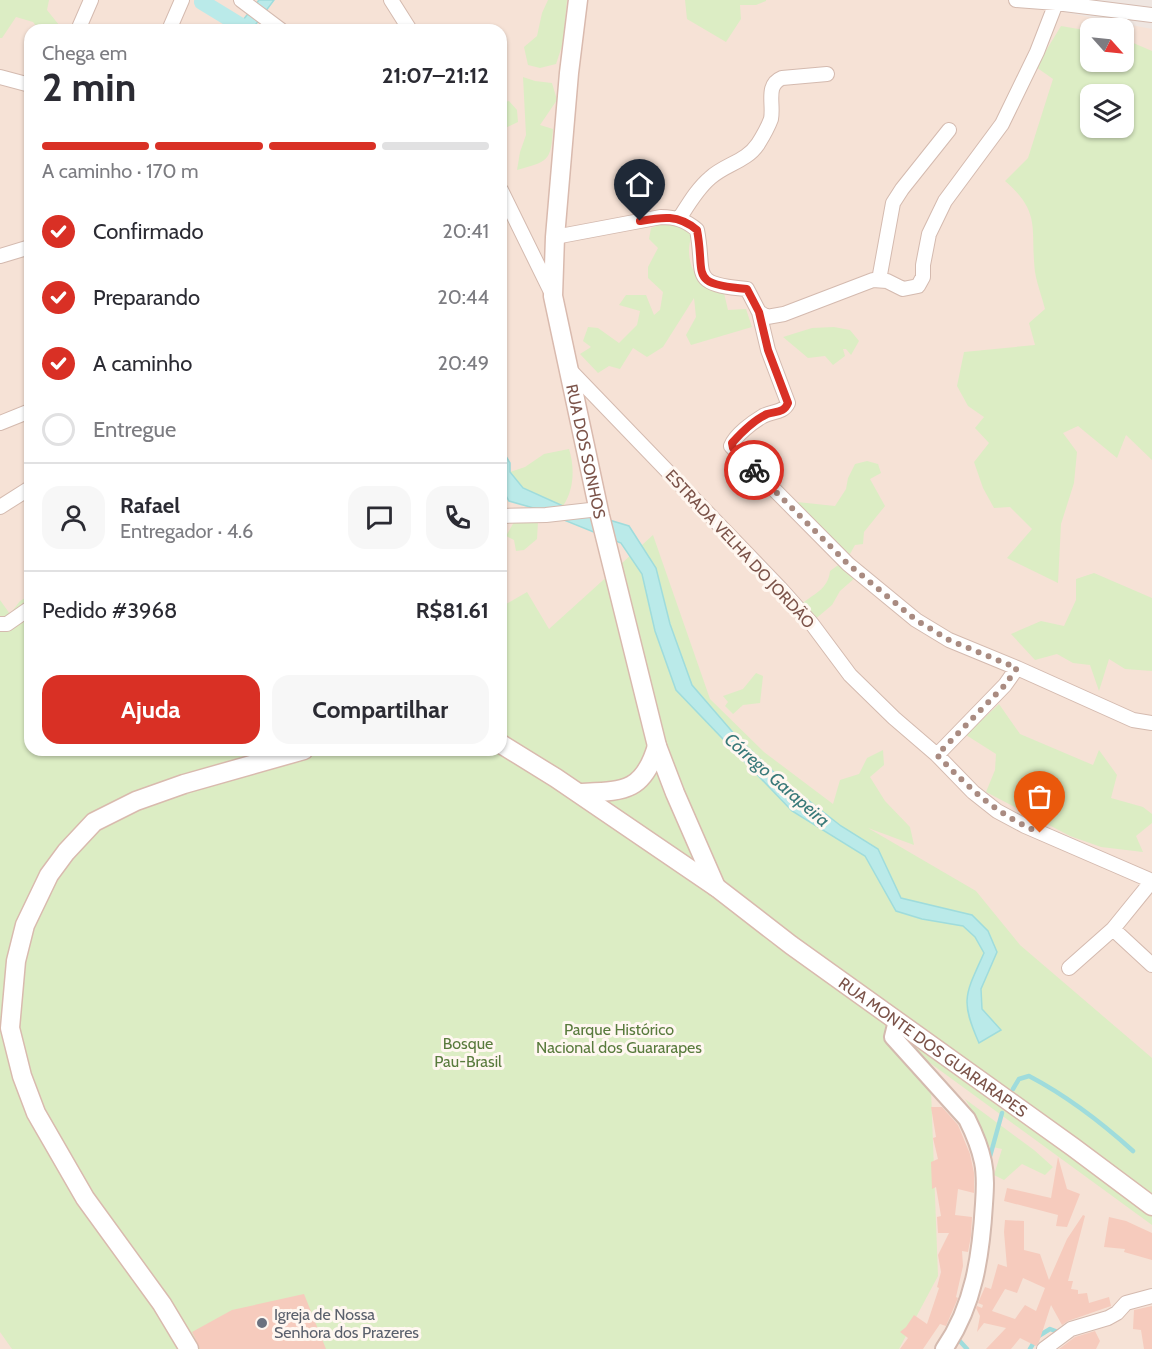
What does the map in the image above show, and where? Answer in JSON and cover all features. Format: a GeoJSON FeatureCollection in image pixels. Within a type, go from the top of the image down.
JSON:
{"type":"FeatureCollection","features":[{"type":"Feature","properties":{"kind":"main road","name":"RUA DOS SONHOS"},"geometry":{"type":"LineString","coordinates":[[578,0],[569,73],[555,237],[554,296],[595,512],[610,553],[657,746],[716,887]]}},
{"type":"Feature","properties":{"kind":"main road"},"geometry":{"type":"LineString","coordinates":[[579,793],[616,791],[634,784],[648,771],[657,746]]}},
{"type":"Feature","properties":{"kind":"main road","name":"RUA MONTE DOS GUARARAPES"},"geometry":{"type":"LineString","coordinates":[[507,748],[579,793],[716,887],[791,945],[1152,1206]]}},
{"type":"Feature","properties":{"kind":"main road"},"geometry":{"type":"LineString","coordinates":[[189,1349],[162,1305],[85,1198],[36,1113],[22,1076],[10,1028],[12,983],[25,926],[49,875],[66,852],[94,822],[136,801],[184,784],[283,756]]}},
{"type":"Feature","properties":{"kind":"street"},"geometry":{"type":"LineString","coordinates":[[81,24],[91,0]]}},
{"type":"Feature","properties":{"kind":"street"},"geometry":{"type":"LineString","coordinates":[[172,24],[182,0]]}},
{"type":"Feature","properties":{"kind":"street"},"geometry":{"type":"LineString","coordinates":[[391,0],[406,24]]}},
{"type":"Feature","properties":{"kind":"street"},"geometry":{"type":"LineString","coordinates":[[1021,0],[1152,15]]}},
{"type":"Feature","properties":{"kind":"street"},"geometry":{"type":"LineString","coordinates":[[242,1],[274,24]]}},
{"type":"Feature","properties":{"kind":"street"},"geometry":{"type":"LineString","coordinates":[[759,312],[767,317],[780,315],[830,298],[863,282],[887,281],[903,288],[920,284],[929,234],[945,201],[1002,124],[1037,52],[1056,3]]}},
{"type":"Feature","properties":{"kind":"street"},"geometry":{"type":"LineString","coordinates":[[679,219],[697,191],[710,177],[743,159],[758,144],[771,119],[772,88],[777,80],[827,74]]}},
{"type":"Feature","properties":{"kind":"street"},"geometry":{"type":"LineString","coordinates":[[0,77],[24,83]]}},
{"type":"Feature","properties":{"kind":"street"},"geometry":{"type":"LineString","coordinates":[[879,280],[893,203],[950,130]]}},
{"type":"Feature","properties":{"kind":"street"},"geometry":{"type":"LineString","coordinates":[[507,202],[554,296]]}},
{"type":"Feature","properties":{"kind":"street"},"geometry":{"type":"LineString","coordinates":[[555,237],[661,217],[679,219],[697,230],[699,267],[706,279],[720,287],[747,289],[759,312],[768,350],[788,403],[782,411],[757,420],[731,446],[848,564],[916,620],[949,640],[1133,720],[1152,723]]}},
{"type":"Feature","properties":{"kind":"street"},"geometry":{"type":"LineString","coordinates":[[0,256],[24,249]]}},
{"type":"Feature","properties":{"kind":"street","name":"ESTRADA VELHA DO JORDÃO"},"geometry":{"type":"LineString","coordinates":[[568,368],[780,588],[812,624],[850,675],[894,718],[937,755],[973,792],[997,811],[1024,826],[1152,881]]}},
{"type":"Feature","properties":{"kind":"street"},"geometry":{"type":"LineString","coordinates":[[0,423],[24,413]]}},
{"type":"Feature","properties":{"kind":"street"},"geometry":{"type":"LineString","coordinates":[[0,507],[24,492]]}},
{"type":"Feature","properties":{"kind":"street"},"geometry":{"type":"LineString","coordinates":[[507,516],[595,512]]}},
{"type":"Feature","properties":{"kind":"street"},"geometry":{"type":"LineString","coordinates":[[4,624],[24,612]]}},
{"type":"Feature","properties":{"kind":"street"},"geometry":{"type":"LineString","coordinates":[[937,755],[1005,685],[1017,668]]}},
{"type":"Feature","properties":{"kind":"street"},"geometry":{"type":"LineString","coordinates":[[1069,968],[1113,929],[1152,881]]}},
{"type":"Feature","properties":{"kind":"street"},"geometry":{"type":"LineString","coordinates":[[1113,929],[1152,965]]}},
{"type":"Feature","properties":{"kind":"street"},"geometry":{"type":"LineString","coordinates":[[897,1021],[893,1037],[967,1119],[984,1164],[985,1179],[978,1265],[970,1298],[947,1348]]}},
{"type":"Feature","properties":{"kind":"street"},"geometry":{"type":"LineString","coordinates":[[1044,1349],[1071,1329],[1108,1318],[1117,1313],[1126,1303],[1152,1296]]}},
{"type":"Feature","properties":{"kind":"shaded area"},"geometry":{"type":"Polygon","coordinates":[[[0,0],[1152,0],[1152,1349],[0,1349],[0,0]]]}},
{"type":"Feature","properties":{"kind":"shaded area"},"geometry":{"type":"Polygon","coordinates":[[[1038,0],[1152,0],[1152,29],[1134,26],[1134,18],[1094,18],[1037,7],[1038,0]]]}},
{"type":"Feature","properties":{"kind":"green space"},"geometry":{"type":"Polygon","coordinates":[[[0,0],[49,0],[47,10],[58,24],[34,24],[16,17],[0,38],[0,0]]]}},
{"type":"Feature","properties":{"kind":"green space"},"geometry":{"type":"Polygon","coordinates":[[[548,0],[567,0],[563,43],[556,64],[540,68],[528,65],[524,47],[537,36],[542,13],[548,0]]]}},
{"type":"Feature","properties":{"kind":"green space"},"geometry":{"type":"Polygon","coordinates":[[[685,0],[766,1],[756,5],[740,5],[741,19],[726,42],[687,19],[685,0]]]}},
{"type":"Feature","properties":{"kind":"green space"},"geometry":{"type":"Polygon","coordinates":[[[1061,26],[1080,29],[1080,72],[1134,72],[1134,43],[1152,51],[1152,460],[1126,435],[1117,458],[1078,426],[1063,433],[1077,452],[1074,483],[1061,524],[1058,583],[1007,558],[1032,529],[1010,507],[994,508],[983,488],[974,462],[989,443],[975,428],[984,417],[968,406],[957,386],[964,352],[1035,345],[1029,323],[1045,309],[1035,272],[1032,222],[1025,203],[1005,181],[1028,158],[1053,79],[1036,67],[1061,26]]]}},
{"type":"Feature","properties":{"kind":"green space"},"geometry":{"type":"Polygon","coordinates":[[[523,77],[552,83],[557,100],[540,125],[553,129],[549,154],[541,162],[517,170],[526,135],[523,77]]]}},
{"type":"Feature","properties":{"kind":"green space"},"geometry":{"type":"Polygon","coordinates":[[[507,102],[517,110],[518,122],[507,127],[507,102]]]}},
{"type":"Feature","properties":{"kind":"green space"},"geometry":{"type":"Polygon","coordinates":[[[685,221],[691,234],[689,252],[695,273],[704,283],[724,293],[728,310],[746,309],[752,327],[691,345],[686,335],[696,317],[694,298],[663,347],[647,357],[633,348],[620,369],[609,366],[598,373],[580,354],[591,347],[583,341],[588,327],[598,328],[619,343],[637,325],[640,311],[619,305],[626,295],[646,295],[654,315],[660,310],[663,292],[648,278],[648,267],[658,248],[649,239],[651,228],[667,222],[685,221]]]}},
{"type":"Feature","properties":{"kind":"green space"},"geometry":{"type":"Polygon","coordinates":[[[834,327],[850,330],[859,341],[851,355],[843,349],[845,356],[833,365],[825,356],[808,358],[783,337],[812,328],[834,327]]]}},
{"type":"Feature","properties":{"kind":"green space"},"geometry":{"type":"Polygon","coordinates":[[[569,449],[572,479],[567,500],[563,506],[523,488],[510,472],[525,467],[544,454],[569,449]]]}},
{"type":"Feature","properties":{"kind":"green space"},"geometry":{"type":"Polygon","coordinates":[[[867,461],[878,464],[881,473],[870,479],[885,506],[864,532],[863,544],[855,545],[850,554],[844,553],[797,508],[797,502],[835,506],[846,489],[848,478],[855,464],[867,461]]]}},
{"type":"Feature","properties":{"kind":"green space"},"geometry":{"type":"Polygon","coordinates":[[[538,521],[537,539],[524,550],[516,551],[514,540],[507,536],[514,522],[538,521]]]}},
{"type":"Feature","properties":{"kind":"green space","name":"Bosque Pau-Brasil"},"geometry":{"type":"Polygon","coordinates":[[[653,535],[710,699],[764,752],[833,804],[840,780],[859,774],[867,758],[883,750],[884,765],[870,777],[885,801],[910,827],[914,845],[868,828],[976,891],[1020,945],[1152,1058],[1152,1225],[930,1063],[938,1276],[899,1349],[12,1349],[0,1332],[0,600],[10,614],[24,599],[24,756],[507,756],[507,604],[527,592],[549,629],[653,535]]]}},
{"type":"Feature","properties":{"kind":"green space"},"geometry":{"type":"Polygon","coordinates":[[[841,563],[856,577],[840,591],[832,605],[813,621],[800,605],[823,587],[830,571],[841,563]]]}},
{"type":"Feature","properties":{"kind":"green space"},"geometry":{"type":"Polygon","coordinates":[[[1094,573],[1152,598],[1152,671],[1125,669],[1109,659],[1099,691],[1090,665],[1073,663],[1057,654],[1035,660],[1011,634],[1041,621],[1064,626],[1076,600],[1076,579],[1094,573]]]}},
{"type":"Feature","properties":{"kind":"green space"},"geometry":{"type":"Polygon","coordinates":[[[756,673],[763,676],[760,703],[743,705],[733,714],[725,706],[728,702],[723,696],[743,689],[756,673]]]}},
{"type":"Feature","properties":{"kind":"green space"},"geometry":{"type":"Polygon","coordinates":[[[999,704],[1020,734],[1093,765],[1099,750],[1117,775],[1111,798],[1143,807],[1152,814],[1152,823],[1136,836],[1143,852],[1101,847],[1070,836],[986,792],[995,770],[996,754],[966,735],[999,704]]]}},
{"type":"Feature","properties":{"kind":"green space"},"geometry":{"type":"Polygon","coordinates":[[[965,1099],[1034,1150],[1053,1167],[1045,1175],[1022,1164],[1004,1180],[994,1175],[1002,1149],[988,1146],[975,1115],[965,1099]]]}},
{"type":"Feature","properties":{"kind":"water"},"geometry":{"type":"Polygon","coordinates":[[[259,0],[274,0],[256,24],[240,24],[259,0]]]}},
{"type":"Feature","properties":{"kind":"water","name":"Córrego Garapeira"},"geometry":{"type":"Polygon","coordinates":[[[507,458],[510,463],[510,472],[523,488],[563,506],[629,526],[656,568],[670,624],[692,685],[736,736],[780,778],[841,826],[878,849],[901,898],[972,915],[988,931],[997,952],[981,989],[982,1009],[1001,1030],[979,1043],[969,1017],[967,998],[969,989],[984,953],[975,937],[963,926],[922,919],[896,911],[865,856],[792,811],[676,690],[655,631],[642,574],[621,543],[537,509],[509,501],[507,498],[507,458]]]}},
{"type":"Feature","properties":{"kind":"building"},"geometry":{"type":"Polygon","coordinates":[[[931,1107],[942,1107],[958,1125],[970,1154],[974,1173],[974,1193],[958,1189],[955,1215],[972,1217],[971,1236],[968,1252],[962,1251],[963,1266],[956,1297],[958,1298],[946,1326],[940,1324],[923,1349],[900,1349],[908,1338],[900,1332],[914,1315],[927,1324],[939,1288],[937,1287],[941,1272],[938,1255],[949,1233],[938,1233],[937,1217],[941,1216],[936,1187],[932,1189],[931,1162],[938,1159],[933,1138],[936,1137],[931,1107]]]}},
{"type":"Feature","properties":{"kind":"building"},"geometry":{"type":"Polygon","coordinates":[[[1058,1157],[1067,1189],[1080,1194],[1067,1227],[1056,1226],[1058,1215],[1004,1201],[1007,1188],[1051,1198],[1058,1157]]]}},
{"type":"Feature","properties":{"kind":"building"},"geometry":{"type":"Polygon","coordinates":[[[1083,1215],[1085,1216],[1068,1281],[1073,1281],[1071,1289],[1078,1290],[1078,1294],[1087,1293],[1089,1303],[1109,1297],[1111,1306],[1062,1325],[1051,1305],[1036,1346],[1020,1338],[1011,1349],[986,1349],[1006,1328],[984,1323],[977,1332],[980,1316],[976,1308],[977,1306],[982,1308],[983,1305],[978,1303],[985,1287],[991,1289],[998,1264],[1007,1267],[1005,1220],[1024,1221],[1024,1250],[1040,1254],[1049,1280],[1067,1239],[1083,1215]],[[1023,1278],[1017,1293],[1005,1289],[992,1311],[1015,1319],[1025,1305],[1036,1311],[1045,1288],[1023,1278]]]}},
{"type":"Feature","properties":{"kind":"building"},"geometry":{"type":"Polygon","coordinates":[[[1109,1217],[1126,1221],[1152,1233],[1152,1260],[1124,1252],[1125,1249],[1104,1247],[1109,1217]]]}},
{"type":"Feature","properties":{"kind":"building","name":"Igreja de Nossa Senhora dos Prazeres"},"geometry":{"type":"Polygon","coordinates":[[[304,1294],[326,1349],[200,1349],[192,1332],[232,1310],[304,1294]]]}},
{"type":"Feature","properties":{"kind":"building"},"geometry":{"type":"Polygon","coordinates":[[[1152,1306],[1152,1349],[1144,1349],[1141,1330],[1133,1329],[1134,1310],[1152,1306]]]}},
{"type":"Feature","properties":{"kind":"building"},"geometry":{"type":"Polygon","coordinates":[[[1095,1331],[1100,1341],[1096,1349],[1059,1349],[1075,1337],[1095,1331]]]}},
{"type":"Feature","properties":{"kind":"waterway"},"geometry":{"type":"LineString","coordinates":[[202,2],[238,24]]}},
{"type":"Feature","properties":{"kind":"waterway"},"geometry":{"type":"LineString","coordinates":[[1013,1089],[1019,1079],[1029,1076],[1083,1110],[1133,1151]]}},
{"type":"Feature","properties":{"kind":"waterway"},"geometry":{"type":"LineString","coordinates":[[989,1160],[1002,1113]]}},
{"type":"Feature","properties":{"kind":"waterway"},"geometry":{"type":"LineString","coordinates":[[1030,1349],[1037,1337],[1050,1329],[1058,1332]]}},
{"type":"Feature","properties":{"kind":"waterway"},"geometry":{"type":"LineString","coordinates":[[957,1338],[967,1349]]}},
{"type":"Feature","properties":{"kind":"way so far"},"geometry":{"type":"LineString","coordinates":[[754,470],[848,564],[916,620],[949,640],[1017,668],[1005,685],[937,755],[973,792],[997,811],[1040,833]]}},
{"type":"Feature","properties":{"kind":"place","name":"Igreja de Nossa Senhora dos Prazeres"},"geometry":{"type":"Point","coordinates":[262,1323]}},
{"type":"Feature","properties":{"kind":"route"},"geometry":{"type":"LineString","coordinates":[[640,221],[671,217],[693,226],[697,230],[699,240],[699,267],[706,279],[720,287],[747,289],[759,312],[768,350],[788,403],[782,411],[757,420],[732,443],[731,446],[754,470]]}},
{"type":"Feature","properties":{"kind":"park label","name":"Parque Histórico Nacional dos Guararapes"},"geometry":{"type":"Point","coordinates":[619,1038]}}]}
